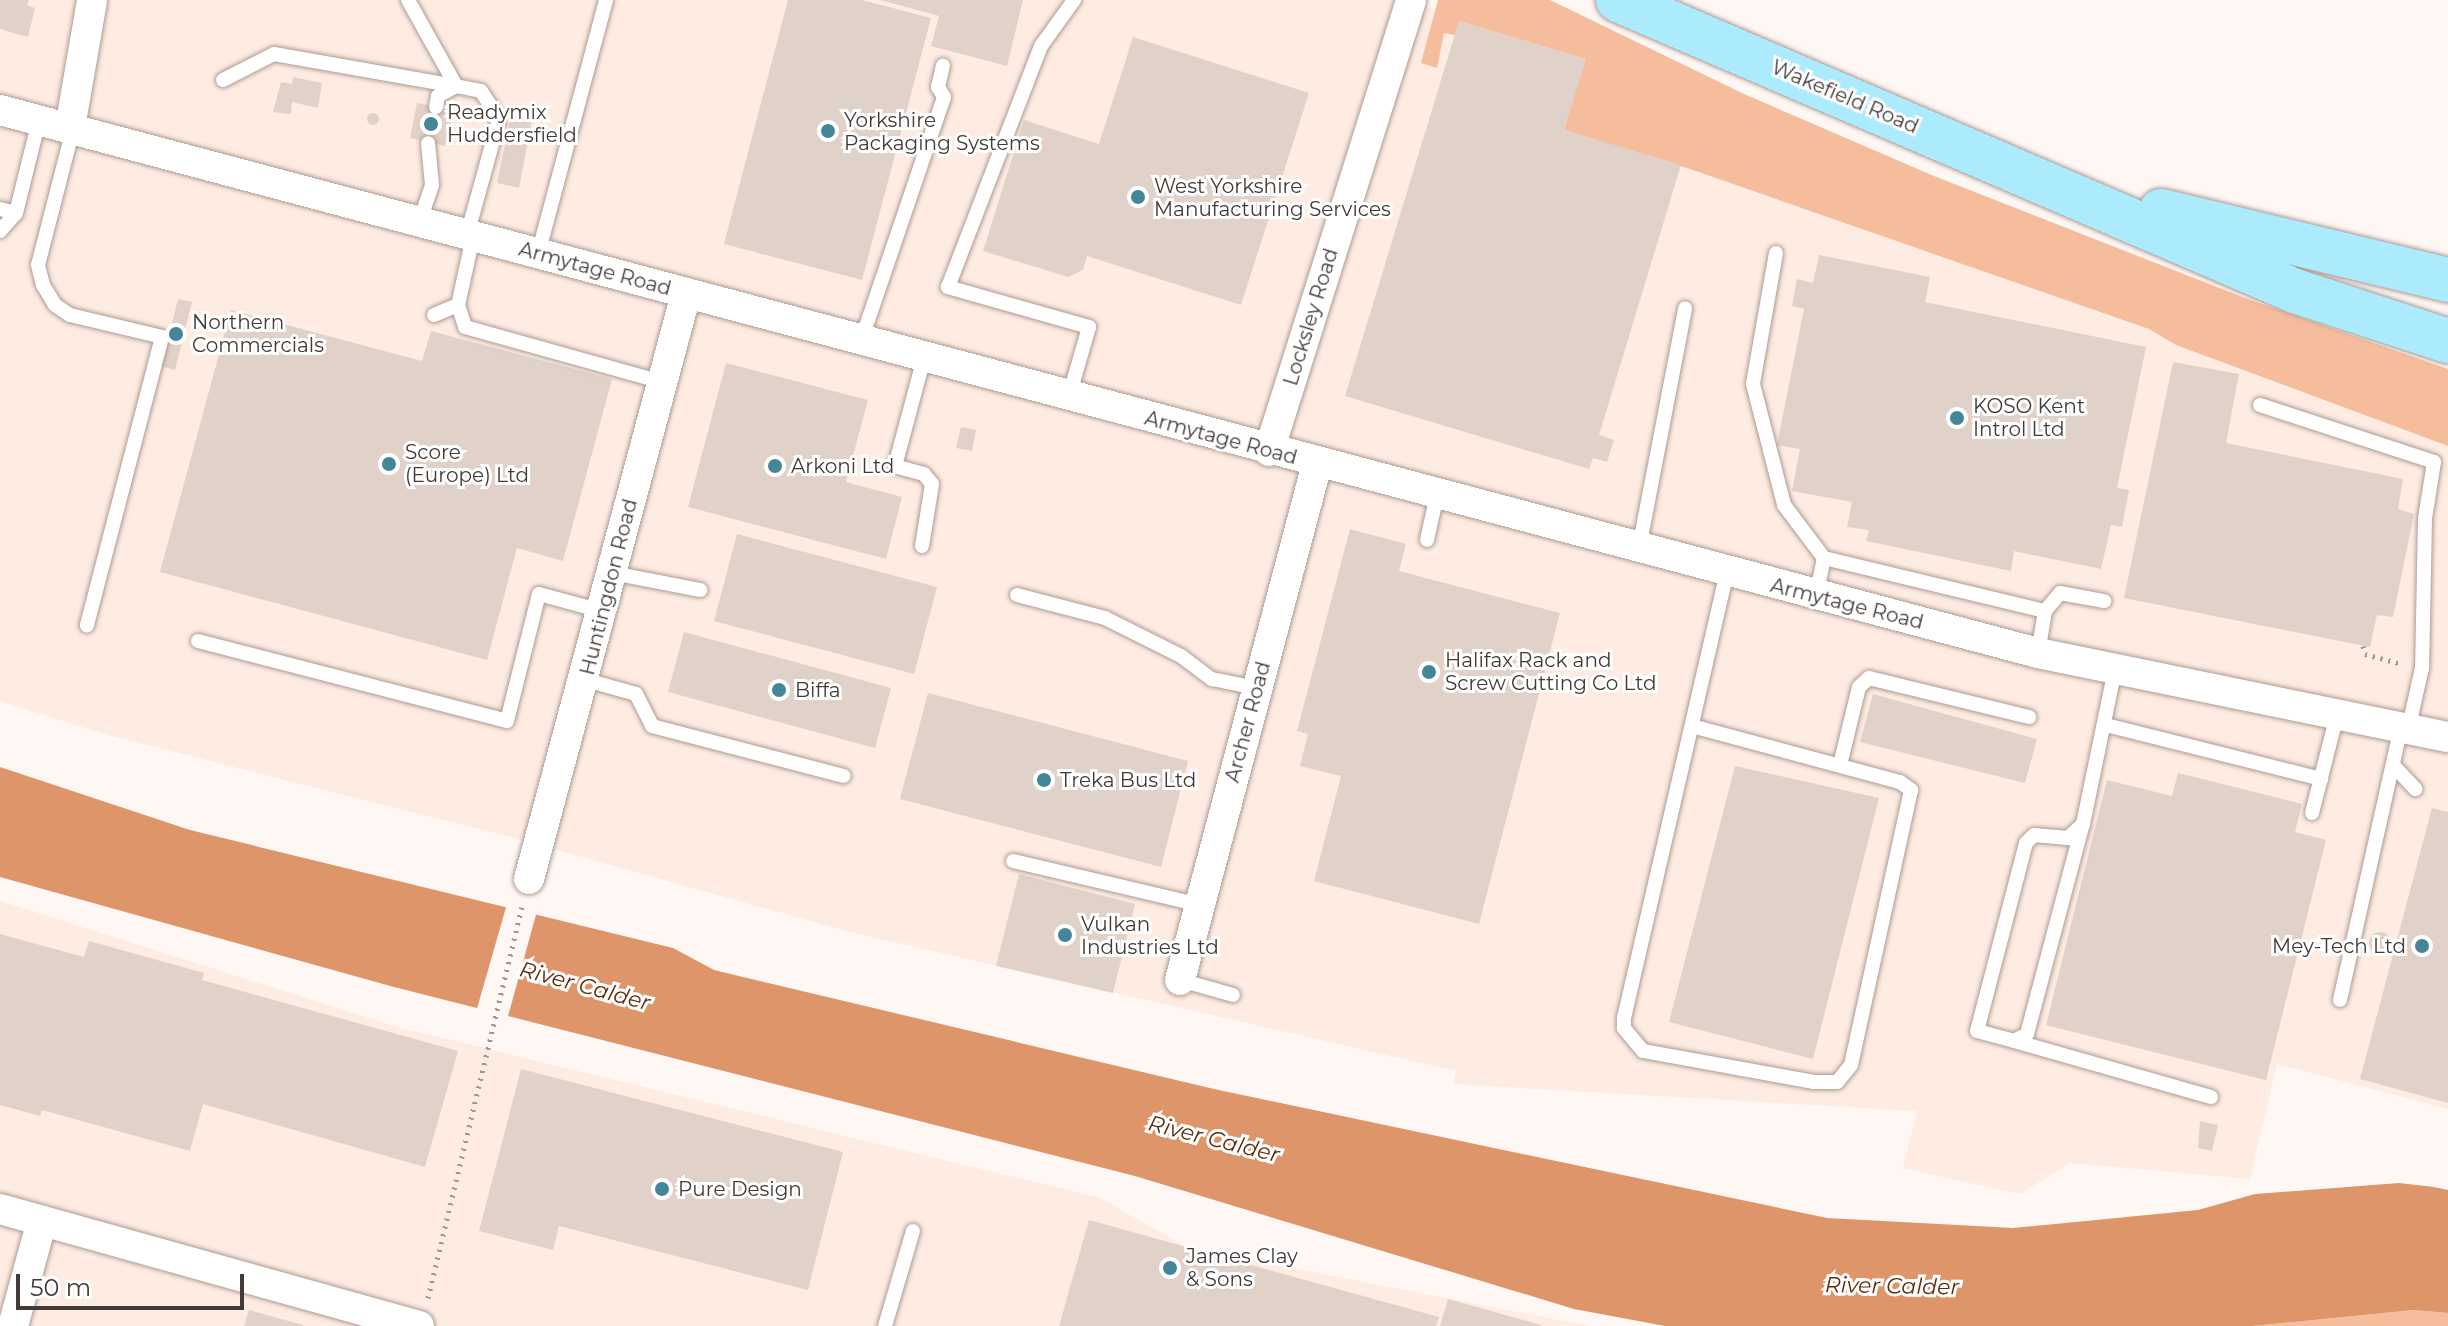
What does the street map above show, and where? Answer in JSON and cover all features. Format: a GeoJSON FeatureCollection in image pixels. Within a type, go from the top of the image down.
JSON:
{"type":"FeatureCollection","features":[{"type":"Feature","properties":{"kind":"main road","name":"Wakefield Road"},"geometry":{"type":"LineString","coordinates":[[1618,0],[2072,191],[2295,291],[2448,341]]}},
{"type":"Feature","properties":{"kind":"main road","name":"Wakefield Road"},"geometry":{"type":"LineString","coordinates":[[2072,191],[2311,243],[2448,280]]}},
{"type":"Feature","properties":{"kind":"street"},"geometry":{"type":"LineString","coordinates":[[71,128],[92,0]]}},
{"type":"Feature","properties":{"kind":"street","name":"Locksley Road"},"geometry":{"type":"LineString","coordinates":[[1269,451],[1411,0]]}},
{"type":"Feature","properties":{"kind":"street","name":"Armytage Road"},"geometry":{"type":"LineString","coordinates":[[0,110],[1317,464],[2038,653],[2448,737]]}},
{"type":"Feature","properties":{"kind":"street","name":"Huntingdon Road"},"geometry":{"type":"LineString","coordinates":[[529,879],[586,680],[686,294]]}},
{"type":"Feature","properties":{"kind":"street","name":"Archer Road"},"geometry":{"type":"LineString","coordinates":[[1180,980],[1317,464]]}},
{"type":"Feature","properties":{"kind":"street"},"geometry":{"type":"LineString","coordinates":[[0,1209],[422,1318]]}},
{"type":"Feature","properties":{"kind":"street"},"geometry":{"type":"LineString","coordinates":[[13,1326],[42,1221]]}},
{"type":"Feature","properties":{"kind":"lane"},"geometry":{"type":"LineString","coordinates":[[408,0],[456,86]]}},
{"type":"Feature","properties":{"kind":"lane"},"geometry":{"type":"LineString","coordinates":[[538,254],[606,0]]}},
{"type":"Feature","properties":{"kind":"lane"},"geometry":{"type":"LineString","coordinates":[[1069,396],[1089,327],[948,287],[1041,46],[1074,0]]}},
{"type":"Feature","properties":{"kind":"lane"},"geometry":{"type":"LineString","coordinates":[[223,80],[274,54],[481,91],[499,119],[470,236],[458,305],[465,327],[662,382]]}},
{"type":"Feature","properties":{"kind":"lane"},"geometry":{"type":"LineString","coordinates":[[861,341],[944,97],[938,87],[943,66]]}},
{"type":"Feature","properties":{"kind":"lane"},"geometry":{"type":"LineString","coordinates":[[436,107],[438,96],[456,86]]}},
{"type":"Feature","properties":{"kind":"lane"},"geometry":{"type":"LineString","coordinates":[[0,231],[16,213],[39,120]]}},
{"type":"Feature","properties":{"kind":"lane"},"geometry":{"type":"LineString","coordinates":[[71,128],[38,265],[43,285],[55,305],[70,315],[162,337],[87,625]]}},
{"type":"Feature","properties":{"kind":"lane"},"geometry":{"type":"LineString","coordinates":[[419,223],[432,185],[428,143]]}},
{"type":"Feature","properties":{"kind":"lane"},"geometry":{"type":"LineString","coordinates":[[0,209],[16,213]]}},
{"type":"Feature","properties":{"kind":"lane"},"geometry":{"type":"LineString","coordinates":[[1776,253],[1753,384],[1784,505],[1824,558],[2045,611]]}},
{"type":"Feature","properties":{"kind":"lane"},"geometry":{"type":"LineString","coordinates":[[434,315],[458,305]]}},
{"type":"Feature","properties":{"kind":"lane"},"geometry":{"type":"LineString","coordinates":[[1639,548],[1685,308]]}},
{"type":"Feature","properties":{"kind":"lane"},"geometry":{"type":"LineString","coordinates":[[922,546],[932,484],[924,474],[895,466],[924,358]]}},
{"type":"Feature","properties":{"kind":"lane"},"geometry":{"type":"LineString","coordinates":[[2260,405],[2434,462],[2425,518],[2422,668],[2393,765],[2340,1000]]}},
{"type":"Feature","properties":{"kind":"lane"},"geometry":{"type":"LineString","coordinates":[[1427,540],[1437,495]]}},
{"type":"Feature","properties":{"kind":"lane"},"geometry":{"type":"LineString","coordinates":[[1816,596],[1824,558]]}},
{"type":"Feature","properties":{"kind":"lane"},"geometry":{"type":"LineString","coordinates":[[612,573],[700,590]]}},
{"type":"Feature","properties":{"kind":"lane"},"geometry":{"type":"LineString","coordinates":[[1692,726],[1900,782],[1912,796],[1847,1075],[1826,1084],[1643,1051],[1627,1038],[1624,1018],[1727,573]]}},
{"type":"Feature","properties":{"kind":"lane"},"geometry":{"type":"LineString","coordinates":[[2038,653],[2045,611],[2060,593],[2104,601]]}},
{"type":"Feature","properties":{"kind":"lane"},"geometry":{"type":"LineString","coordinates":[[198,641],[507,721],[539,594],[602,611]]}},
{"type":"Feature","properties":{"kind":"lane"},"geometry":{"type":"LineString","coordinates":[[1017,595],[1105,618],[1181,656],[1212,679],[1257,688]]}},
{"type":"Feature","properties":{"kind":"lane"},"geometry":{"type":"LineString","coordinates":[[2014,1041],[2027,1034],[2083,824],[2106,725],[2115,669]]}},
{"type":"Feature","properties":{"kind":"lane"},"geometry":{"type":"LineString","coordinates":[[1840,765],[1859,687],[1869,678],[2029,717]]}},
{"type":"Feature","properties":{"kind":"lane"},"geometry":{"type":"LineString","coordinates":[[586,680],[636,694],[652,726],[844,776]]}},
{"type":"Feature","properties":{"kind":"lane"},"geometry":{"type":"LineString","coordinates":[[2312,813],[2337,715]]}},
{"type":"Feature","properties":{"kind":"lane"},"geometry":{"type":"LineString","coordinates":[[2106,725],[2321,779]]}},
{"type":"Feature","properties":{"kind":"lane"},"geometry":{"type":"LineString","coordinates":[[2393,765],[2415,789]]}},
{"type":"Feature","properties":{"kind":"lane"},"geometry":{"type":"LineString","coordinates":[[2083,824],[2068,838],[2040,834],[2026,843],[1977,1031],[2211,1097]]}},
{"type":"Feature","properties":{"kind":"lane"},"geometry":{"type":"LineString","coordinates":[[1013,861],[1200,905]]}},
{"type":"Feature","properties":{"kind":"lane"},"geometry":{"type":"LineString","coordinates":[[1180,980],[1233,995]]}},
{"type":"Feature","properties":{"kind":"lane"},"geometry":{"type":"LineString","coordinates":[[885,1326],[913,1231]]}},
{"type":"Feature","properties":{"kind":"path"},"geometry":{"type":"LineString","coordinates":[[422,1318],[484,1045],[529,879]]}},
{"type":"Feature","properties":{"kind":"shaded area"},"geometry":{"type":"Polygon","coordinates":[[[0,0],[1406,0],[1586,59],[1681,165],[2149,329],[2177,345],[2448,446],[2448,1109],[2277,1064],[2250,1179],[2070,1163],[2020,1194],[1903,1168],[1917,1111],[1453,1084],[1456,1071],[850,932],[511,837],[108,735],[0,701],[0,0]]]}},
{"type":"Feature","properties":{"kind":"shaded area"},"geometry":{"type":"Polygon","coordinates":[[[1438,0],[1550,0],[1744,94],[1934,176],[2245,298],[2448,369],[2448,446],[2176,345],[2149,329],[1690,169],[1564,130],[1585,59],[1459,21],[1455,35],[1444,33],[1437,68],[1421,63],[1438,0]]]}},
{"type":"Feature","properties":{"kind":"shaded area"},"geometry":{"type":"Polygon","coordinates":[[[0,901],[397,1027],[1100,1198],[1186,1247],[1588,1326],[0,1326],[0,901]]]}},
{"type":"Feature","properties":{"kind":"shaded area"},"geometry":{"type":"Polygon","coordinates":[[[2414,1310],[2448,1313],[2448,1326],[2252,1326],[2414,1310]]]}},
{"type":"Feature","properties":{"kind":"water","name":"River Calder"},"geometry":{"type":"Polygon","coordinates":[[[0,767],[190,830],[673,948],[714,970],[1214,1089],[1827,1218],[2013,1228],[2198,1210],[2255,1194],[2399,1183],[2448,1190],[2448,1313],[2414,1310],[2252,1326],[1665,1326],[1574,1309],[1135,1176],[394,987],[0,877],[0,767]]]}},
{"type":"Feature","properties":{"kind":"pier"},"geometry":{"type":"Polygon","coordinates":[[[507,904],[537,911],[507,1020],[476,1012],[507,904]]]}},
{"type":"Feature","properties":{"kind":"building"},"geometry":{"type":"Polygon","coordinates":[[[0,0],[29,0],[27,5],[35,8],[28,37],[0,29],[0,0]]]}},
{"type":"Feature","properties":{"kind":"building","name":"Yorkshire Packaging Systems"},"geometry":{"type":"Polygon","coordinates":[[[788,0],[862,0],[931,18],[862,280],[724,244],[788,0]]]}},
{"type":"Feature","properties":{"kind":"building","name":"Yorkshire Packaging Systems"},"geometry":{"type":"Polygon","coordinates":[[[880,0],[1023,0],[1007,66],[931,46],[939,16],[880,0]]]}},
{"type":"Feature","properties":{"kind":"building"},"geometry":{"type":"Polygon","coordinates":[[[1459,21],[1586,59],[1564,130],[1681,165],[1599,435],[1614,440],[1607,462],[1593,458],[1589,469],[1345,396],[1459,21]]]}},
{"type":"Feature","properties":{"kind":"building","name":"West Yorkshire Manufacturing Services"},"geometry":{"type":"Polygon","coordinates":[[[1133,37],[1309,93],[1241,305],[1087,256],[1083,270],[1068,277],[983,251],[1024,120],[1099,144],[1133,37]]]}},
{"type":"Feature","properties":{"kind":"building"},"geometry":{"type":"Polygon","coordinates":[[[293,77],[322,83],[318,108],[292,102],[291,114],[273,112],[281,82],[292,84],[293,77]]]}},
{"type":"Feature","properties":{"kind":"building","name":"Readymix Huddersfield"},"geometry":{"type":"Polygon","coordinates":[[[417,103],[453,110],[445,146],[410,138],[417,103]]]}},
{"type":"Feature","properties":{"kind":"building"},"geometry":{"type":"Polygon","coordinates":[[[512,111],[533,115],[519,188],[497,183],[512,111]]]}},
{"type":"Feature","properties":{"kind":"building"},"geometry":{"type":"Polygon","coordinates":[[[373,113],[379,119],[373,125],[367,119],[373,113]]]}},
{"type":"Feature","properties":{"kind":"building","name":"KOSO Kent Introl Ltd"},"geometry":{"type":"Polygon","coordinates":[[[1819,255],[1930,277],[1925,302],[2146,347],[2117,488],[2129,490],[2122,527],[2111,525],[2101,569],[2014,551],[2011,571],[1866,541],[1869,530],[1847,527],[1852,502],[1792,491],[1800,449],[1777,445],[1804,309],[1792,306],[1797,279],[1813,283],[1819,255]]]}},
{"type":"Feature","properties":{"kind":"building","name":"Northern Commercials"},"geometry":{"type":"Polygon","coordinates":[[[178,299],[192,302],[175,370],[161,366],[178,299]]]}},
{"type":"Feature","properties":{"kind":"building","name":"Score (Europe) Ltd"},"geometry":{"type":"Polygon","coordinates":[[[231,310],[422,361],[431,331],[612,379],[563,561],[517,548],[487,660],[160,572],[231,310]]]}},
{"type":"Feature","properties":{"kind":"building"},"geometry":{"type":"Polygon","coordinates":[[[2173,362],[2239,374],[2226,443],[2403,479],[2398,509],[2414,514],[2393,617],[2377,615],[2370,647],[2124,598],[2173,362]]]}},
{"type":"Feature","properties":{"kind":"building","name":"Arkoni Ltd"},"geometry":{"type":"Polygon","coordinates":[[[726,363],[868,400],[846,482],[902,497],[886,559],[688,507],[726,363]]]}},
{"type":"Feature","properties":{"kind":"building"},"geometry":{"type":"Polygon","coordinates":[[[961,427],[976,430],[972,451],[956,448],[961,427]]]}},
{"type":"Feature","properties":{"kind":"building","name":"Halifax Rack and Screw Cutting Co Ltd"},"geometry":{"type":"Polygon","coordinates":[[[1350,529],[1406,544],[1399,571],[1560,613],[1479,924],[1314,881],[1341,776],[1300,766],[1308,734],[1297,731],[1350,529]]]}},
{"type":"Feature","properties":{"kind":"building"},"geometry":{"type":"Polygon","coordinates":[[[737,534],[937,587],[914,674],[714,621],[737,534]]]}},
{"type":"Feature","properties":{"kind":"building","name":"Biffa"},"geometry":{"type":"Polygon","coordinates":[[[684,632],[891,688],[875,748],[668,692],[684,632]]]}},
{"type":"Feature","properties":{"kind":"building","name":"Treka Bus Ltd"},"geometry":{"type":"Polygon","coordinates":[[[928,693],[1188,761],[1161,867],[900,799],[928,693]]]}},
{"type":"Feature","properties":{"kind":"building"},"geometry":{"type":"Polygon","coordinates":[[[1873,694],[2037,739],[2025,783],[1860,742],[1873,694]]]}},
{"type":"Feature","properties":{"kind":"building"},"geometry":{"type":"Polygon","coordinates":[[[1735,766],[1879,798],[1813,1059],[1669,1022],[1735,766]]]}},
{"type":"Feature","properties":{"kind":"building"},"geometry":{"type":"Polygon","coordinates":[[[2178,773],[2302,804],[2295,832],[2326,840],[2266,1080],[2046,1025],[2107,780],[2172,796],[2178,773]]]}},
{"type":"Feature","properties":{"kind":"building","name":"Mey-Tech Ltd"},"geometry":{"type":"Polygon","coordinates":[[[2432,808],[2448,812],[2448,1103],[2360,1079],[2432,808]]]}},
{"type":"Feature","properties":{"kind":"building","name":"Vulkan Industries Ltd"},"geometry":{"type":"Polygon","coordinates":[[[1019,874],[1135,904],[1113,993],[996,966],[1019,874]]]}},
{"type":"Feature","properties":{"kind":"building"},"geometry":{"type":"Polygon","coordinates":[[[2380,932],[2388,935],[2391,943],[2388,951],[2380,954],[2372,951],[2369,943],[2372,935],[2380,932]]]}},
{"type":"Feature","properties":{"kind":"building"},"geometry":{"type":"Polygon","coordinates":[[[0,934],[84,957],[89,941],[204,973],[202,980],[458,1051],[425,1167],[203,1104],[190,1151],[42,1110],[40,1116],[0,1105],[0,934]]]}},
{"type":"Feature","properties":{"kind":"building","name":"Pure Design"},"geometry":{"type":"Polygon","coordinates":[[[521,1069],[843,1152],[808,1290],[559,1226],[553,1250],[479,1231],[521,1069]]]}},
{"type":"Feature","properties":{"kind":"building"},"geometry":{"type":"Polygon","coordinates":[[[2200,1121],[2218,1125],[2212,1151],[2198,1148],[2200,1121]]]}},
{"type":"Feature","properties":{"kind":"building","name":"James Clay & Sons"},"geometry":{"type":"Polygon","coordinates":[[[1089,1220],[1439,1317],[1436,1326],[1059,1326],[1089,1220]]]}},
{"type":"Feature","properties":{"kind":"building"},"geometry":{"type":"Polygon","coordinates":[[[1448,1299],[1541,1325],[1541,1326],[1440,1326],[1448,1299]]]}},
{"type":"Feature","properties":{"kind":"building"},"geometry":{"type":"Polygon","coordinates":[[[249,1310],[303,1325],[303,1326],[244,1326],[249,1310]]]}},
{"type":"Feature","properties":{"kind":"place","name":"Readymix Huddersfield"},"geometry":{"type":"Point","coordinates":[431,124]}},
{"type":"Feature","properties":{"kind":"place","name":"Yorkshire Packaging Systems"},"geometry":{"type":"Point","coordinates":[828,131]}},
{"type":"Feature","properties":{"kind":"place","name":"West Yorkshire Manufacturing Services"},"geometry":{"type":"Point","coordinates":[1138,197]}},
{"type":"Feature","properties":{"kind":"place","name":"Northern Commercials"},"geometry":{"type":"Point","coordinates":[176,334]}},
{"type":"Feature","properties":{"kind":"place","name":"KOSO Kent Introl Ltd"},"geometry":{"type":"Point","coordinates":[1957,418]}},
{"type":"Feature","properties":{"kind":"place","name":"Score (Europe) Ltd"},"geometry":{"type":"Point","coordinates":[389,464]}},
{"type":"Feature","properties":{"kind":"place","name":"Arkoni Ltd"},"geometry":{"type":"Point","coordinates":[775,466]}},
{"type":"Feature","properties":{"kind":"place","name":"Halifax Rack and Screw Cutting Co Ltd"},"geometry":{"type":"Point","coordinates":[1429,672]}},
{"type":"Feature","properties":{"kind":"place","name":"Biffa"},"geometry":{"type":"Point","coordinates":[779,690]}},
{"type":"Feature","properties":{"kind":"place","name":"Treka Bus Ltd"},"geometry":{"type":"Point","coordinates":[1044,780]}},
{"type":"Feature","properties":{"kind":"place","name":"Vulkan Industries Ltd"},"geometry":{"type":"Point","coordinates":[1065,935]}},
{"type":"Feature","properties":{"kind":"place","name":"Mey-Tech Ltd"},"geometry":{"type":"Point","coordinates":[2422,946]}},
{"type":"Feature","properties":{"kind":"place","name":"Pure Design"},"geometry":{"type":"Point","coordinates":[662,1189]}},
{"type":"Feature","properties":{"kind":"place","name":"James Clay & Sons"},"geometry":{"type":"Point","coordinates":[1170,1268]}}]}
